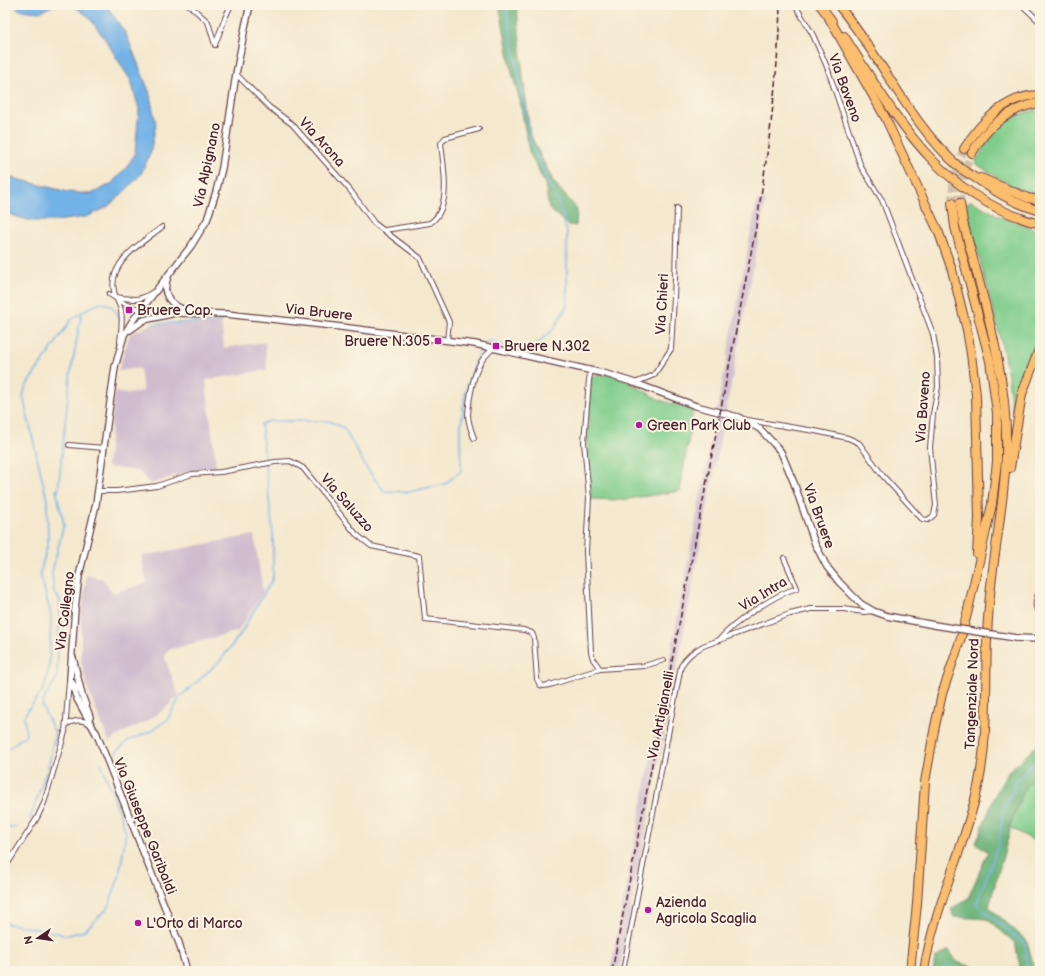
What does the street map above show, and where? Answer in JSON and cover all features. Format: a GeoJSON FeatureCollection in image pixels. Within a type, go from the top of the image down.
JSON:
{"type":"FeatureCollection","features":[{"type":"Feature","properties":{"kind":"highway"},"geometry":{"type":"LineString","coordinates":[[820,5],[843,35],[897,118],[932,161],[982,201],[1024,219],[1040,224]]}},
{"type":"Feature","properties":{"kind":"highway"},"geometry":{"type":"LineString","coordinates":[[838,5],[855,24],[924,129],[961,168],[1004,196],[1040,211]]}},
{"type":"Feature","properties":{"kind":"highway"},"geometry":{"type":"LineString","coordinates":[[829,18],[885,116],[939,233],[956,285],[971,354],[976,395],[979,518],[976,577]]}},
{"type":"Feature","properties":{"kind":"highway"},"geometry":{"type":"LineString","coordinates":[[1040,95],[1021,98],[999,109],[978,128],[968,151],[999,120],[1020,108],[1040,103]]}},
{"type":"Feature","properties":{"kind":"highway"},"geometry":{"type":"LineString","coordinates":[[970,174],[1028,198],[1040,200]]}},
{"type":"Feature","properties":{"kind":"highway"},"geometry":{"type":"LineString","coordinates":[[976,577],[995,484],[997,413],[990,362],[955,227],[956,203],[963,222],[995,343],[1002,380],[1005,405],[1006,455],[1002,506]]}},
{"type":"Feature","properties":{"kind":"highway"},"geometry":{"type":"LineString","coordinates":[[1002,506],[1008,482],[1015,430],[1022,394],[1040,346]]}},
{"type":"Feature","properties":{"kind":"highway","name":"Tangenziale Nord"},"geometry":{"type":"LineString","coordinates":[[924,971],[934,924],[973,805],[981,771],[986,734],[986,640],[989,594],[1002,506]]}},
{"type":"Feature","properties":{"kind":"highway","name":"Tangenziale Nord"},"geometry":{"type":"LineString","coordinates":[[910,971],[915,932],[925,782],[928,762],[942,694],[965,626],[976,577]]}},
{"type":"Feature","properties":{"kind":"street"},"geometry":{"type":"LineString","coordinates":[[189,5],[208,22],[215,45],[225,18],[232,5]]}},
{"type":"Feature","properties":{"kind":"street","name":"Via Alpignano"},"geometry":{"type":"LineString","coordinates":[[142,310],[191,246],[208,220],[222,168],[244,27],[250,5]]}},
{"type":"Feature","properties":{"kind":"street","name":"Via Baveno"},"geometry":{"type":"LineString","coordinates":[[746,420],[815,431],[848,438],[859,443],[884,476],[922,519],[928,520],[934,515],[936,505],[930,448],[933,414],[938,387],[937,357],[933,334],[882,200],[861,167],[827,67],[813,35],[795,5]]}},
{"type":"Feature","properties":{"kind":"street"},"geometry":{"type":"LineString","coordinates":[[1022,5],[1040,22]]}},
{"type":"Feature","properties":{"kind":"street","name":"Via Arona"},"geometry":{"type":"LineString","coordinates":[[236,74],[269,107],[292,124],[350,190],[374,223],[420,258],[449,322],[447,340]]}},
{"type":"Feature","properties":{"kind":"street"},"geometry":{"type":"LineString","coordinates":[[385,230],[430,223],[436,219],[442,206],[445,186],[441,143],[445,138],[479,130]]}},
{"type":"Feature","properties":{"kind":"street","name":"Via Chieri"},"geometry":{"type":"LineString","coordinates":[[635,383],[654,375],[671,349],[675,279],[676,208]]}},
{"type":"Feature","properties":{"kind":"street","name":"Via Collegno"},"geometry":{"type":"LineString","coordinates":[[120,345],[122,320],[114,291],[116,270],[127,255],[162,227]]}},
{"type":"Feature","properties":{"kind":"street"},"geometry":{"type":"LineString","coordinates":[[170,272],[166,281],[168,300],[182,310],[199,314]]}},
{"type":"Feature","properties":{"kind":"street"},"geometry":{"type":"LineString","coordinates":[[116,297],[136,300],[144,298],[157,290]]}},
{"type":"Feature","properties":{"kind":"street"},"geometry":{"type":"LineString","coordinates":[[109,294],[127,305],[142,310]]}},
{"type":"Feature","properties":{"kind":"street","name":"Via Bruere"},"geometry":{"type":"LineString","coordinates":[[142,310],[248,316],[447,340],[493,348],[591,370],[635,383],[696,406],[738,417],[746,420],[765,434],[781,452],[794,483],[815,544],[827,567],[852,596],[872,611],[887,616],[934,625],[1016,638],[1040,639]]}},
{"type":"Feature","properties":{"kind":"street","name":"Via Collegno"},"geometry":{"type":"LineString","coordinates":[[5,868],[37,818],[44,803],[67,724],[74,608],[79,576],[96,504],[115,367],[124,334],[142,310]]}},
{"type":"Feature","properties":{"kind":"street"},"geometry":{"type":"LineString","coordinates":[[124,334],[144,320],[176,313]]}},
{"type":"Feature","properties":{"kind":"street"},"geometry":{"type":"LineString","coordinates":[[474,438],[468,414],[470,397],[476,374],[482,360],[493,348]]}},
{"type":"Feature","properties":{"kind":"street"},"geometry":{"type":"LineString","coordinates":[[591,370],[584,442],[589,498],[586,551],[591,652],[600,669],[644,666],[664,660]]}},
{"type":"Feature","properties":{"kind":"street"},"geometry":{"type":"LineString","coordinates":[[69,445],[104,448]]}},
{"type":"Feature","properties":{"kind":"street","name":"Via Saluzzo"},"geometry":{"type":"LineString","coordinates":[[98,491],[117,491],[157,486],[192,474],[221,472],[266,463],[290,461],[303,468],[356,534],[371,546],[419,556],[425,619],[524,630],[532,633],[534,638],[537,679],[540,685],[544,686],[553,684],[600,669]]}},
{"type":"Feature","properties":{"kind":"street","name":"Via Intra"},"geometry":{"type":"LineString","coordinates":[[718,641],[727,630],[778,595],[797,588],[784,558]]}},
{"type":"Feature","properties":{"kind":"street"},"geometry":{"type":"LineString","coordinates":[[1040,590],[1035,605],[1037,610],[1040,612]]}},
{"type":"Feature","properties":{"kind":"street","name":"Via Artigianelli"},"geometry":{"type":"LineString","coordinates":[[623,971],[681,666],[690,653],[703,646],[790,614],[811,609],[843,609],[864,612],[872,611]]}},
{"type":"Feature","properties":{"kind":"street"},"geometry":{"type":"LineString","coordinates":[[72,652],[82,695],[97,735]]}},
{"type":"Feature","properties":{"kind":"street"},"geometry":{"type":"LineString","coordinates":[[70,679],[82,695]]}},
{"type":"Feature","properties":{"kind":"street"},"geometry":{"type":"LineString","coordinates":[[70,679],[77,699],[97,735]]}},
{"type":"Feature","properties":{"kind":"street"},"geometry":{"type":"LineString","coordinates":[[67,724],[80,720],[91,724]]}},
{"type":"Feature","properties":{"kind":"street","name":"Via Giuseppe Garibaldi"},"geometry":{"type":"LineString","coordinates":[[97,735],[176,936],[187,971]]}},
{"type":"Feature","properties":{"kind":"shaded area"},"geometry":{"type":"Polygon","coordinates":[[[757,200],[766,200],[619,971],[610,971],[757,200]]]}},
{"type":"Feature","properties":{"kind":"shaded area"},"geometry":{"type":"Polygon","coordinates":[[[221,322],[224,348],[265,342],[267,370],[206,380],[216,468],[190,471],[150,484],[139,471],[107,467],[115,392],[126,394],[143,391],[140,368],[118,371],[130,334],[149,325],[221,322]]]}},
{"type":"Feature","properties":{"kind":"shaded area"},"geometry":{"type":"Polygon","coordinates":[[[254,535],[263,592],[238,631],[168,650],[164,656],[179,696],[161,712],[109,742],[87,687],[81,662],[81,614],[87,575],[103,579],[113,593],[147,583],[141,556],[254,535]]]}},
{"type":"Feature","properties":{"kind":"green space"},"geometry":{"type":"Polygon","coordinates":[[[499,5],[517,5],[530,134],[553,181],[577,209],[576,226],[568,225],[549,209],[545,184],[529,152],[520,101],[512,73],[499,5]]]}},
{"type":"Feature","properties":{"kind":"green space"},"geometry":{"type":"Polygon","coordinates":[[[1040,110],[1039,194],[1022,190],[998,178],[975,163],[980,153],[993,135],[1009,120],[1029,111],[1040,110]]]}},
{"type":"Feature","properties":{"kind":"green space"},"geometry":{"type":"Polygon","coordinates":[[[971,201],[1003,218],[1040,231],[1040,337],[1012,412],[1008,376],[1002,346],[968,214],[967,203],[971,201]]]}},
{"type":"Feature","properties":{"kind":"green space","name":"Green Park Club"},"geometry":{"type":"Polygon","coordinates":[[[614,374],[660,400],[693,411],[680,491],[621,500],[591,499],[587,440],[591,376],[614,374]]]}},
{"type":"Feature","properties":{"kind":"green space"},"geometry":{"type":"Polygon","coordinates":[[[1040,740],[1040,844],[1009,827],[1040,740]]]}},
{"type":"Feature","properties":{"kind":"green space"},"geometry":{"type":"Polygon","coordinates":[[[1040,743],[1040,770],[1026,786],[1009,827],[1010,831],[989,907],[1027,941],[1035,971],[1007,971],[1020,967],[1015,943],[987,919],[954,917],[951,909],[968,898],[988,852],[976,843],[996,793],[1008,772],[1040,743]]]}},
{"type":"Feature","properties":{"kind":"green space"},"geometry":{"type":"Polygon","coordinates":[[[949,950],[957,962],[987,971],[933,971],[935,958],[949,950]]]}},
{"type":"Feature","properties":{"kind":"water"},"geometry":{"type":"Polygon","coordinates":[[[13,5],[54,5],[40,12],[20,10],[13,5]]]}},
{"type":"Feature","properties":{"kind":"water"},"geometry":{"type":"Polygon","coordinates":[[[54,5],[106,5],[126,34],[149,91],[156,124],[150,154],[141,174],[106,208],[86,217],[56,221],[31,221],[5,213],[5,178],[13,178],[68,192],[91,194],[111,184],[126,168],[135,154],[139,109],[131,81],[105,39],[88,16],[74,6],[54,5]]]}},
{"type":"Feature","properties":{"kind":"waterway"},"geometry":{"type":"LineString","coordinates":[[486,342],[495,342],[515,350],[523,351],[533,347],[553,330],[567,306],[567,233],[559,205],[531,144],[506,5]]}},
{"type":"Feature","properties":{"kind":"waterway"},"geometry":{"type":"LineString","coordinates":[[30,819],[49,763],[55,733],[42,706],[45,697],[57,678],[60,600],[54,592],[52,572],[64,524],[56,490],[58,492],[70,376],[82,312],[90,307],[103,303],[111,306],[116,311],[119,319]]}},
{"type":"Feature","properties":{"kind":"waterway"},"geometry":{"type":"LineString","coordinates":[[5,751],[26,735],[24,716],[43,690],[49,669],[51,615],[40,573],[48,543],[47,500],[23,396],[26,386],[71,320],[82,312]]}},
{"type":"Feature","properties":{"kind":"waterway"},"geometry":{"type":"LineString","coordinates":[[152,324],[221,321],[226,318]]}},
{"type":"Feature","properties":{"kind":"waterway"},"geometry":{"type":"LineString","coordinates":[[113,757],[128,741],[151,731],[167,720],[180,697],[220,661],[239,636],[273,578],[273,534],[261,424],[269,421],[329,421],[344,428],[367,469],[384,491],[408,492],[445,484],[461,471],[460,434],[465,394],[480,348]]}},
{"type":"Feature","properties":{"kind":"waterway"},"geometry":{"type":"LineString","coordinates":[[1025,971],[1027,963],[1025,944],[976,904],[999,843],[1003,812],[1017,780],[1040,756]]}},
{"type":"Feature","properties":{"kind":"waterway"},"geometry":{"type":"LineString","coordinates":[[5,923],[68,935],[84,931],[108,908],[119,877],[126,832],[101,763]]}},
{"type":"Feature","properties":{"kind":"waterway"},"geometry":{"type":"LineString","coordinates":[[5,829],[17,827]]}},
{"type":"Feature","properties":{"kind":"waterway"},"geometry":{"type":"LineString","coordinates":[[942,971],[945,967],[968,971]]}},
{"type":"Feature","properties":{"kind":"tunnel"},"geometry":{"type":"LineString","coordinates":[[952,203],[955,176],[964,149]]}},
{"type":"Feature","properties":{"kind":"tunnel"},"geometry":{"type":"LineString","coordinates":[[960,203],[963,178],[972,153]]}},
{"type":"Feature","properties":{"kind":"railway"},"geometry":{"type":"LineString","coordinates":[[612,971],[756,227],[772,116],[780,5]]}},
{"type":"Feature","properties":{"kind":"place","name":"Bruere Cap."},"geometry":{"type":"Point","coordinates":[129,310]}},
{"type":"Feature","properties":{"kind":"place","name":"Bruere N.305"},"geometry":{"type":"Point","coordinates":[438,341]}},
{"type":"Feature","properties":{"kind":"place","name":"Bruere N.302"},"geometry":{"type":"Point","coordinates":[496,346]}},
{"type":"Feature","properties":{"kind":"place","name":"Green Park Club"},"geometry":{"type":"Point","coordinates":[639,425]}},
{"type":"Feature","properties":{"kind":"place","name":"Azienda Agricola Scaglia"},"geometry":{"type":"Point","coordinates":[648,910]}},
{"type":"Feature","properties":{"kind":"place","name":"L'Orto di Marco"},"geometry":{"type":"Point","coordinates":[138,923]}}]}
